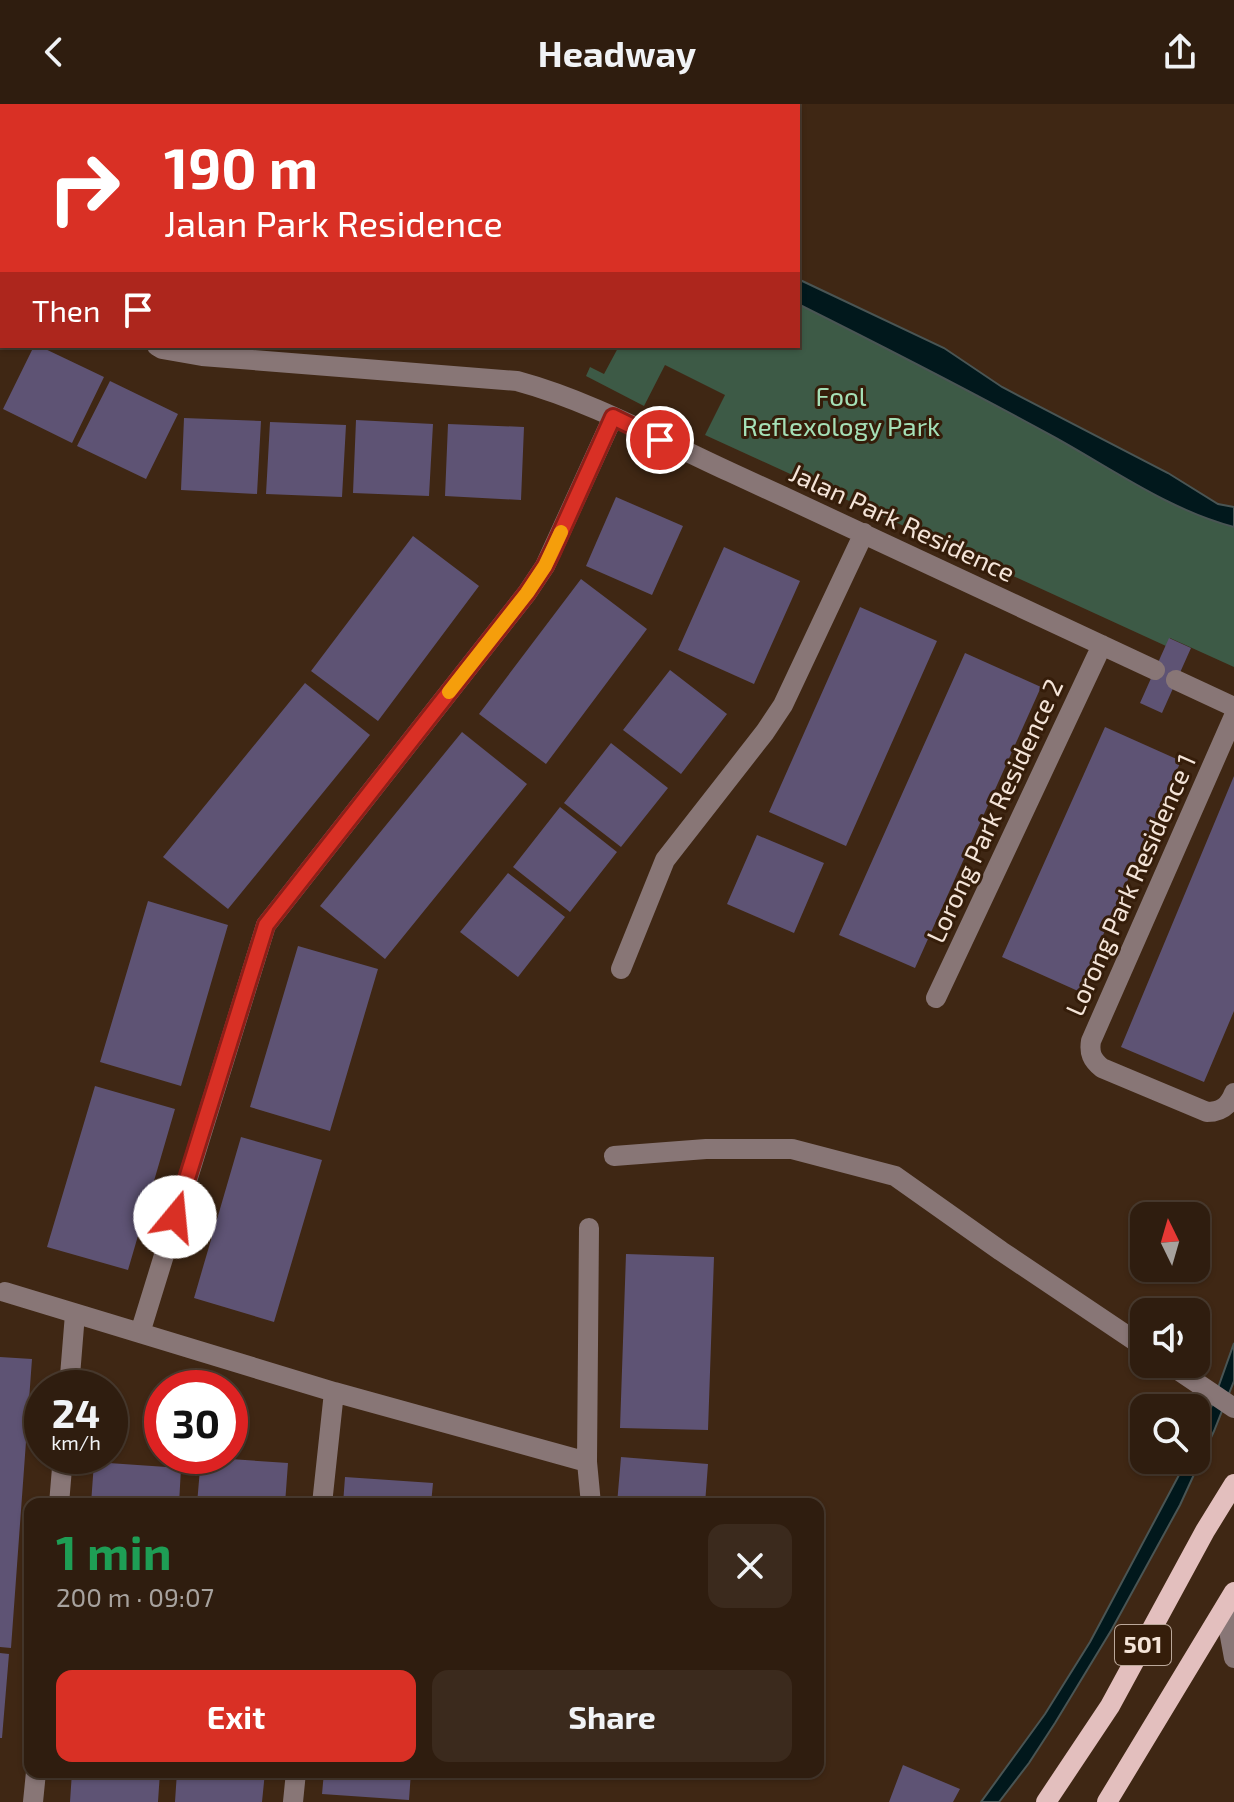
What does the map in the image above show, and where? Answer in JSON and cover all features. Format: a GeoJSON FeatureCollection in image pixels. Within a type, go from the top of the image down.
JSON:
{"type":"FeatureCollection","features":[{"type":"Feature","properties":{"kind":"main road","name":"501"},"geometry":{"type":"LineString","coordinates":[[1046,1802],[1110,1706],[1234,1484]]}},
{"type":"Feature","properties":{"kind":"main road","name":"501"},"geometry":{"type":"LineString","coordinates":[[1107,1802],[1230,1600]]}},
{"type":"Feature","properties":{"kind":"street","name":"Jalan Park Residence"},"geometry":{"type":"LineString","coordinates":[[160,348],[202,356],[517,381],[549,389],[1155,670]]}},
{"type":"Feature","properties":{"kind":"street"},"geometry":{"type":"LineString","coordinates":[[140,1333],[266,925],[533,584],[555,547],[613,417]]}},
{"type":"Feature","properties":{"kind":"street"},"geometry":{"type":"LineString","coordinates":[[621,969],[665,860],[783,705],[864,533]]}},
{"type":"Feature","properties":{"kind":"street","name":"Lorong Park Residence 2"},"geometry":{"type":"LineString","coordinates":[[936,998],[1102,645]]}},
{"type":"Feature","properties":{"kind":"street"},"geometry":{"type":"LineString","coordinates":[[1176,680],[1234,707]]}},
{"type":"Feature","properties":{"kind":"street","name":"Lorong Park Residence 1"},"geometry":{"type":"LineString","coordinates":[[1234,716],[1090,1048],[1091,1056],[1102,1068],[1207,1112],[1227,1106],[1234,1093]]}},
{"type":"Feature","properties":{"kind":"street"},"geometry":{"type":"LineString","coordinates":[[614,1156],[706,1149],[792,1149],[895,1176],[1130,1338]]}},
{"type":"Feature","properties":{"kind":"street"},"geometry":{"type":"LineString","coordinates":[[589,1228],[587,1462],[590,1498]]}},
{"type":"Feature","properties":{"kind":"street"},"geometry":{"type":"LineString","coordinates":[[5,1292],[334,1392],[587,1462]]}},
{"type":"Feature","properties":{"kind":"street"},"geometry":{"type":"LineString","coordinates":[[70,1370],[75,1314]]}},
{"type":"Feature","properties":{"kind":"street"},"geometry":{"type":"LineString","coordinates":[[1190,1378],[1232,1407]]}},
{"type":"Feature","properties":{"kind":"street"},"geometry":{"type":"LineString","coordinates":[[323,1498],[334,1392]]}},
{"type":"Feature","properties":{"kind":"street"},"geometry":{"type":"LineString","coordinates":[[60,1498],[62,1474]]}},
{"type":"Feature","properties":{"kind":"street"},"geometry":{"type":"LineString","coordinates":[[1230,1600],[1234,1658]]}},
{"type":"Feature","properties":{"kind":"street"},"geometry":{"type":"LineString","coordinates":[[33,1802],[35,1778]]}},
{"type":"Feature","properties":{"kind":"street"},"geometry":{"type":"LineString","coordinates":[[293,1802],[295,1778]]}},
{"type":"Feature","properties":{"kind":"green space","name":"Fool Reflexology Park"},"geometry":{"type":"Polygon","coordinates":[[[800,305],[991,403],[1141,488],[1210,520],[1234,527],[1234,667],[1170,638],[1166,646],[705,435],[725,395],[665,365],[644,406],[586,376],[590,367],[604,374],[618,348],[800,348],[800,305]]]}},
{"type":"Feature","properties":{"kind":"water"},"geometry":{"type":"Polygon","coordinates":[[[800,280],[944,348],[1002,387],[1168,473],[1218,504],[1234,507],[1234,527],[1210,520],[1141,488],[1054,437],[800,305],[800,280]]]}},
{"type":"Feature","properties":{"kind":"water"},"geometry":{"type":"Polygon","coordinates":[[[1234,1343],[1234,1381],[1210,1440],[1210,1410],[1234,1343]]]}},
{"type":"Feature","properties":{"kind":"water"},"geometry":{"type":"Polygon","coordinates":[[[1180,1474],[1194,1474],[1112,1629],[1029,1763],[999,1802],[981,1802],[1045,1714],[1090,1642],[1180,1474]]]}},
{"type":"Feature","properties":{"kind":"building"},"geometry":{"type":"Polygon","coordinates":[[[33,348],[43,348],[104,377],[72,443],[3,409],[33,348]]]}},
{"type":"Feature","properties":{"kind":"building"},"geometry":{"type":"Polygon","coordinates":[[[110,381],[178,414],[146,479],[77,446],[110,381]]]}},
{"type":"Feature","properties":{"kind":"building"},"geometry":{"type":"Polygon","coordinates":[[[184,418],[261,421],[257,494],[181,490],[184,418]]]}},
{"type":"Feature","properties":{"kind":"building"},"geometry":{"type":"Polygon","coordinates":[[[356,420],[433,424],[429,496],[353,493],[356,420]]]}},
{"type":"Feature","properties":{"kind":"building"},"geometry":{"type":"Polygon","coordinates":[[[270,422],[346,425],[342,497],[266,494],[270,422]]]}},
{"type":"Feature","properties":{"kind":"building"},"geometry":{"type":"Polygon","coordinates":[[[448,424],[524,427],[521,500],[445,496],[448,424]]]}},
{"type":"Feature","properties":{"kind":"building"},"geometry":{"type":"Polygon","coordinates":[[[616,497],[683,526],[652,595],[586,566],[616,497]]]}},
{"type":"Feature","properties":{"kind":"building"},"geometry":{"type":"Polygon","coordinates":[[[413,536],[479,586],[378,721],[311,671],[413,536]]]}},
{"type":"Feature","properties":{"kind":"building"},"geometry":{"type":"Polygon","coordinates":[[[724,547],[800,581],[754,684],[678,650],[724,547]]]}},
{"type":"Feature","properties":{"kind":"building"},"geometry":{"type":"Polygon","coordinates":[[[581,579],[647,629],[546,764],[479,714],[581,579]]]}},
{"type":"Feature","properties":{"kind":"building"},"geometry":{"type":"Polygon","coordinates":[[[860,607],[937,641],[846,846],[769,812],[860,607]]]}},
{"type":"Feature","properties":{"kind":"building"},"geometry":{"type":"Polygon","coordinates":[[[1169,638],[1191,648],[1162,713],[1140,703],[1169,638]]]}},
{"type":"Feature","properties":{"kind":"building"},"geometry":{"type":"Polygon","coordinates":[[[965,653],[1041,687],[915,968],[839,935],[965,653]]]}},
{"type":"Feature","properties":{"kind":"building"},"geometry":{"type":"Polygon","coordinates":[[[670,670],[727,714],[681,774],[623,730],[670,670]]]}},
{"type":"Feature","properties":{"kind":"building"},"geometry":{"type":"Polygon","coordinates":[[[305,683],[370,735],[228,909],[163,857],[305,683]]]}},
{"type":"Feature","properties":{"kind":"building"},"geometry":{"type":"Polygon","coordinates":[[[1105,727],[1181,761],[1078,991],[1002,957],[1105,727]]]}},
{"type":"Feature","properties":{"kind":"building"},"geometry":{"type":"Polygon","coordinates":[[[462,732],[527,784],[385,959],[320,906],[462,732]]]}},
{"type":"Feature","properties":{"kind":"building"},"geometry":{"type":"Polygon","coordinates":[[[611,743],[668,788],[621,847],[564,803],[611,743]]]}},
{"type":"Feature","properties":{"kind":"building"},"geometry":{"type":"Polygon","coordinates":[[[1234,776],[1234,1011],[1204,1082],[1121,1047],[1234,776]]]}},
{"type":"Feature","properties":{"kind":"building"},"geometry":{"type":"Polygon","coordinates":[[[560,807],[617,852],[570,912],[513,867],[560,807]]]}},
{"type":"Feature","properties":{"kind":"building"},"geometry":{"type":"Polygon","coordinates":[[[757,835],[824,863],[794,933],[727,904],[757,835]]]}},
{"type":"Feature","properties":{"kind":"building"},"geometry":{"type":"Polygon","coordinates":[[[508,873],[565,917],[518,977],[460,932],[508,873]]]}},
{"type":"Feature","properties":{"kind":"building"},"geometry":{"type":"Polygon","coordinates":[[[148,901],[228,925],[181,1086],[100,1062],[148,901]]]}},
{"type":"Feature","properties":{"kind":"building"},"geometry":{"type":"Polygon","coordinates":[[[298,946],[378,969],[330,1131],[250,1107],[298,946]]]}},
{"type":"Feature","properties":{"kind":"building"},"geometry":{"type":"Polygon","coordinates":[[[95,1086],[175,1109],[128,1270],[47,1247],[95,1086]]]}},
{"type":"Feature","properties":{"kind":"building"},"geometry":{"type":"Polygon","coordinates":[[[241,1137],[322,1160],[274,1322],[194,1298],[241,1137]]]}},
{"type":"Feature","properties":{"kind":"building"},"geometry":{"type":"Polygon","coordinates":[[[626,1254],[714,1257],[708,1430],[620,1428],[626,1254]]]}},
{"type":"Feature","properties":{"kind":"building"},"geometry":{"type":"Polygon","coordinates":[[[0,1357],[32,1359],[31,1370],[24,1370],[24,1469],[11,1648],[0,1647],[0,1357]]]}},
{"type":"Feature","properties":{"kind":"building"},"geometry":{"type":"Polygon","coordinates":[[[621,1457],[708,1464],[705,1498],[618,1498],[621,1457]]]}},
{"type":"Feature","properties":{"kind":"building"},"geometry":{"type":"Polygon","coordinates":[[[248,1460],[288,1463],[285,1498],[198,1498],[200,1474],[248,1474],[248,1460]]]}},
{"type":"Feature","properties":{"kind":"building"},"geometry":{"type":"Polygon","coordinates":[[[128,1464],[144,1465],[144,1474],[181,1474],[179,1498],[91,1498],[93,1474],[128,1474],[128,1464]]]}},
{"type":"Feature","properties":{"kind":"building"},"geometry":{"type":"Polygon","coordinates":[[[345,1477],[433,1483],[432,1498],[343,1498],[345,1477]]]}},
{"type":"Feature","properties":{"kind":"building"},"geometry":{"type":"Polygon","coordinates":[[[0,1653],[9,1654],[2,1738],[0,1738],[0,1653]]]}},
{"type":"Feature","properties":{"kind":"building"},"geometry":{"type":"Polygon","coordinates":[[[903,1765],[960,1789],[953,1802],[889,1802],[903,1765]]]}},
{"type":"Feature","properties":{"kind":"building"},"geometry":{"type":"Polygon","coordinates":[[[72,1778],[160,1778],[158,1802],[70,1802],[72,1778]]]}},
{"type":"Feature","properties":{"kind":"building"},"geometry":{"type":"Polygon","coordinates":[[[177,1778],[264,1778],[262,1802],[175,1802],[177,1778]]]}},
{"type":"Feature","properties":{"kind":"building"},"geometry":{"type":"Polygon","coordinates":[[[323,1778],[411,1778],[409,1800],[322,1794],[323,1778]]]}},
{"type":"Feature","properties":{"kind":"slow traffic"},"geometry":{"type":"LineString","coordinates":[[449,692],[527,593],[545,566],[561,532]]}},
{"type":"Feature","properties":{"kind":"route"},"geometry":{"type":"LineString","coordinates":[[175,1217],[266,925],[527,593],[552,552],[613,417],[660,440]]}}]}
